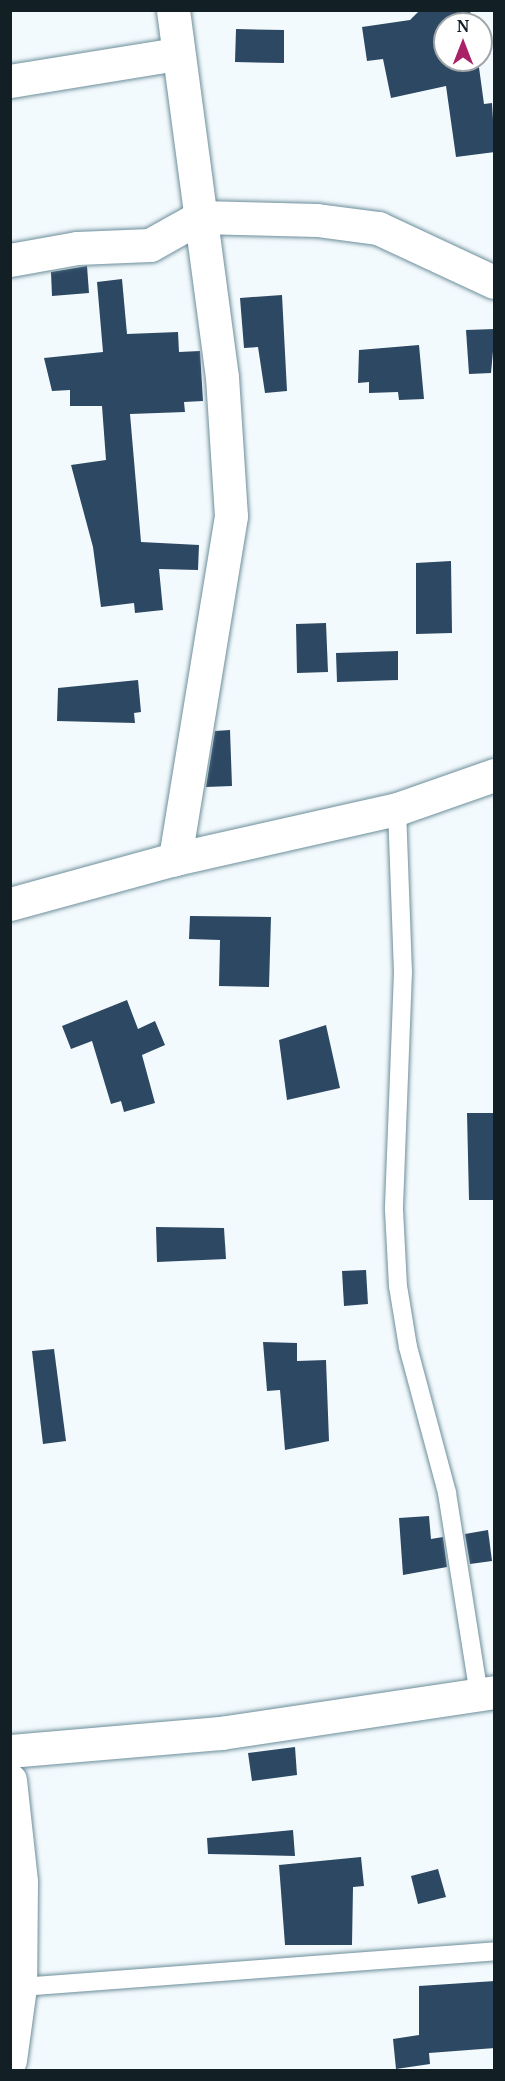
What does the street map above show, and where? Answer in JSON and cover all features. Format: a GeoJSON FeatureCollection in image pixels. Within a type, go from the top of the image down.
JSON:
{"type":"FeatureCollection","features":[{"type":"Feature","properties":{"kind":"street"},"geometry":{"type":"LineString","coordinates":[[173,10],[176,54],[229,439],[231,516],[175,859]]}},
{"type":"Feature","properties":{"kind":"street"},"geometry":{"type":"LineString","coordinates":[[10,81],[176,54]]}},
{"type":"Feature","properties":{"kind":"street"},"geometry":{"type":"LineString","coordinates":[[10,260],[76,248],[150,245],[200,217],[370,226],[495,282]]}},
{"type":"Feature","properties":{"kind":"street"},"geometry":{"type":"LineString","coordinates":[[10,904],[175,859],[397,809],[495,776]]}},
{"type":"Feature","properties":{"kind":"street"},"geometry":{"type":"LineString","coordinates":[[10,1751],[221,1733],[487,1694]]}},
{"type":"Feature","properties":{"kind":"street"},"geometry":{"type":"LineString","coordinates":[[10,1780],[21,1881],[20,1987],[10,2060]]}},
{"type":"Feature","properties":{"kind":"lane"},"geometry":{"type":"LineString","coordinates":[[397,809],[403,972],[394,1210],[398,1286],[408,1347],[447,1493],[487,1694]]}},
{"type":"Feature","properties":{"kind":"lane"},"geometry":{"type":"LineString","coordinates":[[20,1987],[495,1951]]}},
{"type":"Feature","properties":{"kind":"building"},"geometry":{"type":"Polygon","coordinates":[[[420,10],[470,10],[470,12],[433,12],[433,72],[480,72],[484,104],[492,103],[495,152],[456,157],[446,86],[391,98],[383,59],[367,61],[362,27],[410,20],[420,10]]]}},
{"type":"Feature","properties":{"kind":"building"},"geometry":{"type":"Polygon","coordinates":[[[236,29],[284,30],[284,63],[235,62],[236,29]]]}},
{"type":"Feature","properties":{"kind":"building"},"geometry":{"type":"Polygon","coordinates":[[[87,266],[89,293],[52,296],[51,272],[87,266]]]}},
{"type":"Feature","properties":{"kind":"building"},"geometry":{"type":"Polygon","coordinates":[[[122,279],[127,334],[178,332],[179,352],[200,351],[203,401],[184,402],[185,412],[130,414],[141,542],[199,545],[198,570],[159,569],[163,610],[135,613],[134,603],[101,607],[93,547],[71,465],[106,460],[102,406],[70,406],[70,390],[52,391],[44,358],[103,352],[97,282],[122,279]]]}},
{"type":"Feature","properties":{"kind":"building"},"geometry":{"type":"Polygon","coordinates":[[[282,295],[287,391],[265,393],[258,347],[244,348],[240,298],[282,295]]]}},
{"type":"Feature","properties":{"kind":"building"},"geometry":{"type":"Polygon","coordinates":[[[495,329],[491,373],[469,374],[466,330],[495,329]]]}},
{"type":"Feature","properties":{"kind":"building"},"geometry":{"type":"Polygon","coordinates":[[[419,345],[424,399],[399,400],[398,392],[369,393],[369,382],[358,383],[359,350],[419,345]]]}},
{"type":"Feature","properties":{"kind":"building"},"geometry":{"type":"Polygon","coordinates":[[[451,561],[452,633],[416,634],[416,563],[451,561]]]}},
{"type":"Feature","properties":{"kind":"building"},"geometry":{"type":"Polygon","coordinates":[[[326,623],[328,672],[297,673],[296,624],[326,623]]]}},
{"type":"Feature","properties":{"kind":"building"},"geometry":{"type":"Polygon","coordinates":[[[398,651],[398,680],[337,682],[336,653],[398,651]]]}},
{"type":"Feature","properties":{"kind":"building"},"geometry":{"type":"Polygon","coordinates":[[[138,680],[141,712],[134,713],[135,723],[57,721],[58,688],[138,680]]]}},
{"type":"Feature","properties":{"kind":"building"},"geometry":{"type":"Polygon","coordinates":[[[230,730],[232,786],[206,787],[215,731],[230,730]]]}},
{"type":"Feature","properties":{"kind":"building"},"geometry":{"type":"Polygon","coordinates":[[[190,916],[271,917],[269,987],[219,986],[220,940],[189,939],[190,916]]]}},
{"type":"Feature","properties":{"kind":"building"},"geometry":{"type":"Polygon","coordinates":[[[127,1000],[138,1029],[155,1021],[165,1045],[142,1055],[155,1103],[124,1112],[121,1101],[111,1104],[92,1041],[71,1049],[62,1026],[127,1000]]]}},
{"type":"Feature","properties":{"kind":"building"},"geometry":{"type":"Polygon","coordinates":[[[326,1025],[340,1088],[287,1100],[279,1040],[326,1025]]]}},
{"type":"Feature","properties":{"kind":"building"},"geometry":{"type":"Polygon","coordinates":[[[467,1113],[495,1113],[495,1200],[469,1200],[467,1113]]]}},
{"type":"Feature","properties":{"kind":"building"},"geometry":{"type":"Polygon","coordinates":[[[156,1227],[224,1228],[226,1259],[157,1262],[156,1227]]]}},
{"type":"Feature","properties":{"kind":"building"},"geometry":{"type":"Polygon","coordinates":[[[366,1270],[368,1304],[344,1306],[342,1271],[366,1270]]]}},
{"type":"Feature","properties":{"kind":"building"},"geometry":{"type":"Polygon","coordinates":[[[263,1342],[297,1343],[297,1361],[326,1360],[329,1441],[285,1450],[280,1390],[267,1391],[263,1342]]]}},
{"type":"Feature","properties":{"kind":"building"},"geometry":{"type":"Polygon","coordinates":[[[54,1349],[66,1441],[43,1444],[32,1351],[54,1349]]]}},
{"type":"Feature","properties":{"kind":"building"},"geometry":{"type":"Polygon","coordinates":[[[429,1516],[431,1539],[443,1537],[447,1567],[403,1575],[399,1518],[429,1516]]]}},
{"type":"Feature","properties":{"kind":"building"},"geometry":{"type":"Polygon","coordinates":[[[488,1530],[492,1561],[470,1564],[465,1534],[488,1530]]]}},
{"type":"Feature","properties":{"kind":"building"},"geometry":{"type":"Polygon","coordinates":[[[295,1747],[297,1775],[252,1781],[248,1753],[295,1747]]]}},
{"type":"Feature","properties":{"kind":"building"},"geometry":{"type":"Polygon","coordinates":[[[293,1830],[295,1856],[208,1854],[207,1838],[293,1830]]]}},
{"type":"Feature","properties":{"kind":"building"},"geometry":{"type":"Polygon","coordinates":[[[361,1857],[364,1886],[353,1887],[352,1945],[285,1945],[279,1865],[361,1857]]]}},
{"type":"Feature","properties":{"kind":"building"},"geometry":{"type":"Polygon","coordinates":[[[438,1869],[446,1897],[418,1904],[411,1876],[438,1869]]]}},
{"type":"Feature","properties":{"kind":"building"},"geometry":{"type":"Polygon","coordinates":[[[495,1981],[495,2048],[429,2053],[430,2064],[396,2069],[393,2039],[419,2035],[419,1986],[495,1981]]]}}]}
